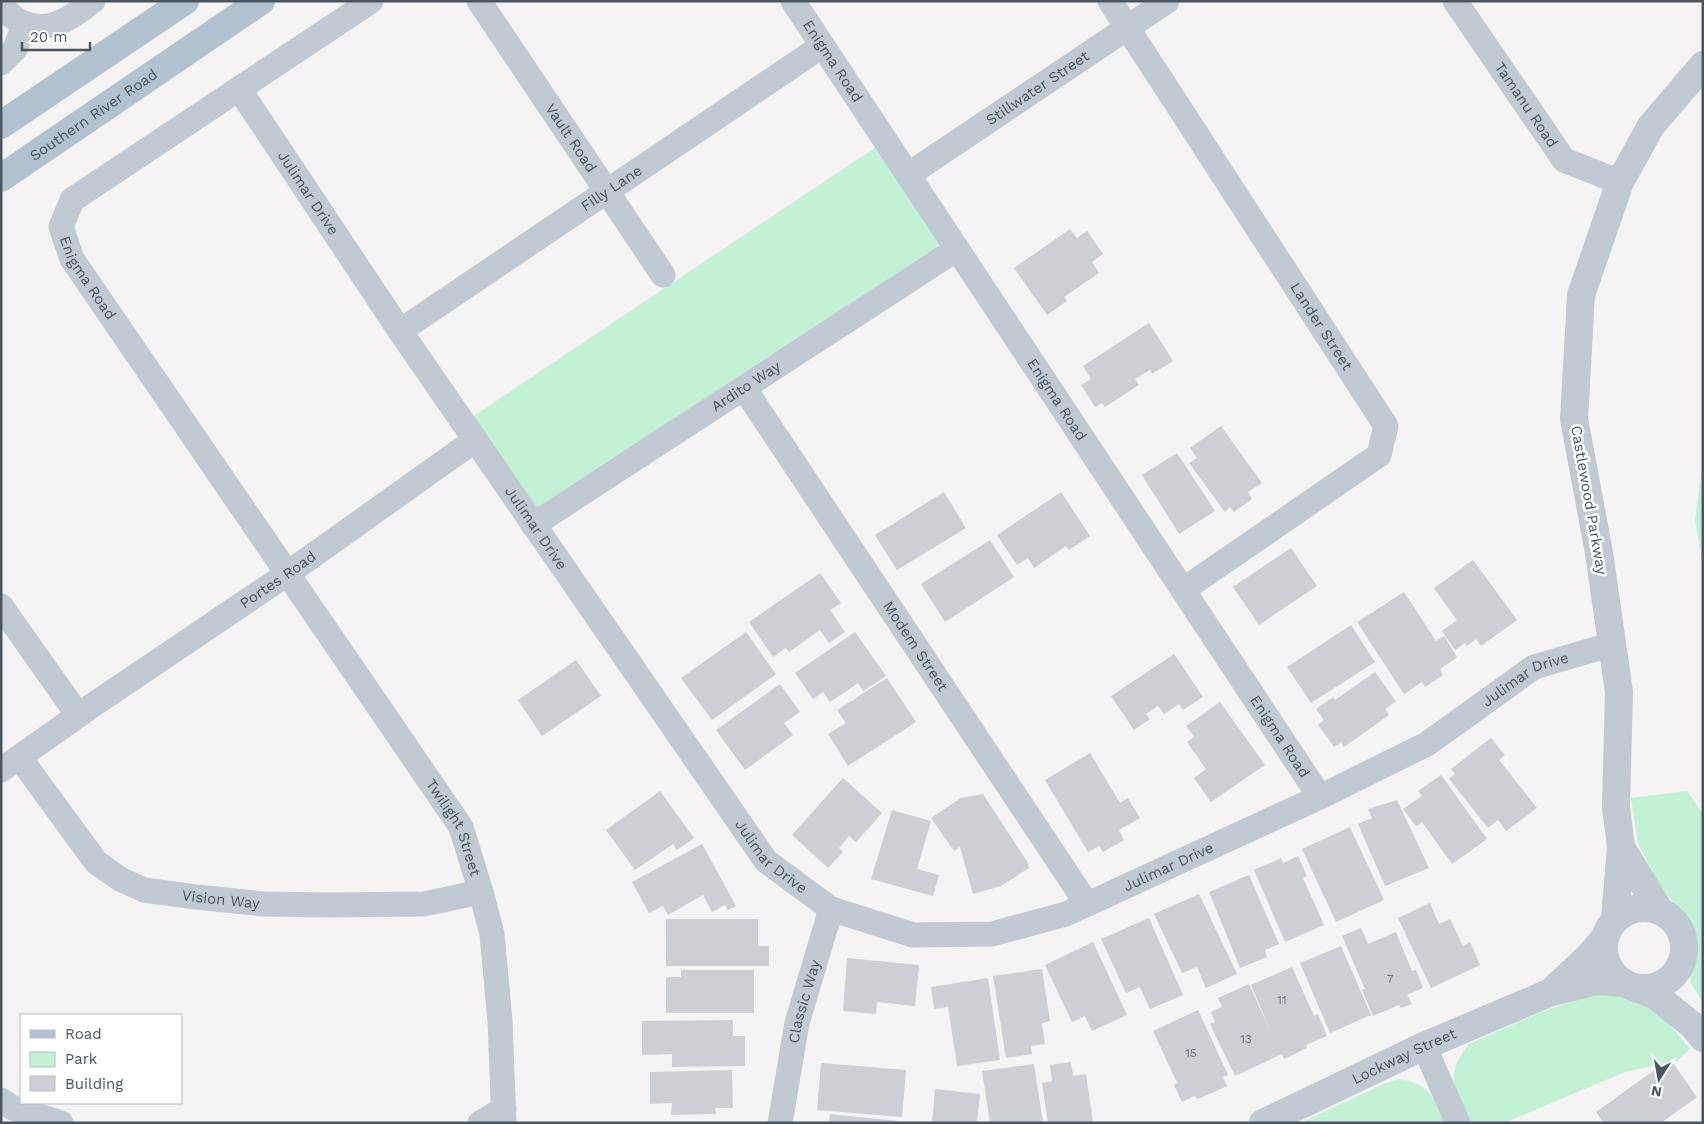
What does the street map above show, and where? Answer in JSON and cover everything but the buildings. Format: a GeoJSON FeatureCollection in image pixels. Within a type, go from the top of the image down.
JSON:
{"type":"FeatureCollection","features":[{"type":"Feature","properties":{"kind":"main road"},"geometry":{"type":"LineString","coordinates":[[1,125],[185,1]]}},
{"type":"Feature","properties":{"kind":"main road","name":"Southern River Road"},"geometry":{"type":"LineString","coordinates":[[1,178],[262,1]]}},
{"type":"Feature","properties":{"kind":"street"},"geometry":{"type":"LineString","coordinates":[[1,4],[4,9],[24,25],[42,26],[63,21],[93,1]]}},
{"type":"Feature","properties":{"kind":"street","name":"Enigma Road"},"geometry":{"type":"LineString","coordinates":[[287,574],[72,259],[61,227],[72,200],[371,1]]}},
{"type":"Feature","properties":{"kind":"street","name":"Vault Road"},"geometry":{"type":"LineString","coordinates":[[479,1],[663,275]]}},
{"type":"Feature","properties":{"kind":"street","name":"Enigma Road"},"geometry":{"type":"LineString","coordinates":[[793,1],[1320,797]]}},
{"type":"Feature","properties":{"kind":"street","name":"Lander Street"},"geometry":{"type":"LineString","coordinates":[[1110,1],[1386,426],[1379,454],[1183,590]]}},
{"type":"Feature","properties":{"kind":"street","name":"Stillwater Street"},"geometry":{"type":"LineString","coordinates":[[908,175],[1167,1]]}},
{"type":"Feature","properties":{"kind":"street","name":"Tamanu Road"},"geometry":{"type":"LineString","coordinates":[[1455,1],[1564,160],[1620,182]]}},
{"type":"Feature","properties":{"kind":"street"},"geometry":{"type":"LineString","coordinates":[[1,63],[16,49],[24,25]]}},
{"type":"Feature","properties":{"kind":"street","name":"Filly Lane"},"geometry":{"type":"LineString","coordinates":[[400,331],[822,46]]}},
{"type":"Feature","properties":{"kind":"street","name":"Castlewood Parkway"},"geometry":{"type":"LineString","coordinates":[[1610,929],[1621,847],[1616,807],[1620,692],[1599,553],[1574,419],[1580,296],[1620,182],[1651,126],[1703,65]]}},
{"type":"Feature","properties":{"kind":"street","name":"Julimar Drive"},"geometry":{"type":"LineString","coordinates":[[239,89],[400,331],[766,861],[830,909],[912,935],[992,934],[1066,914],[1320,797],[1427,744],[1534,667],[1613,644]]}},
{"type":"Feature","properties":{"kind":"street","name":"Ardito Way"},"geometry":{"type":"LineString","coordinates":[[534,524],[957,249]]}},
{"type":"Feature","properties":{"kind":"street","name":"Modem Street"},"geometry":{"type":"LineString","coordinates":[[744,388],[1087,904]]}},
{"type":"Feature","properties":{"kind":"street","name":"Portes Road"},"geometry":{"type":"LineString","coordinates":[[11,764],[78,715],[287,574],[475,440]]}},
{"type":"Feature","properties":{"kind":"street","name":"Twilight Street"},"geometry":{"type":"LineString","coordinates":[[287,574],[461,827],[481,892],[493,940],[500,1021],[504,1116]]}},
{"type":"Feature","properties":{"kind":"street"},"geometry":{"type":"LineString","coordinates":[[1,606],[78,715]]}},
{"type":"Feature","properties":{"kind":"street","name":"Vision Way"},"geometry":{"type":"LineString","coordinates":[[11,764],[96,862],[120,879],[144,890],[264,904],[329,905],[424,904],[481,892]]}},
{"type":"Feature","properties":{"kind":"street","name":"Castlewood Parkway"},"geometry":{"type":"LineString","coordinates":[[1621,847],[1660,911]]}},
{"type":"Feature","properties":{"kind":"street"},"geometry":{"type":"LineString","coordinates":[[1628,985],[1645,988],[1658,985],[1669,979],[1678,969],[1683,956],[1684,943],[1680,929],[1671,918],[1660,911],[1636,908],[1625,912],[1610,929],[1604,954],[1610,969],[1628,985],[1655,995],[1697,1032]]}},
{"type":"Feature","properties":{"kind":"street","name":"Classic Way"},"geometry":{"type":"LineString","coordinates":[[780,1123],[797,1023],[830,909]]}},
{"type":"Feature","properties":{"kind":"street","name":"Lockway Street"},"geometry":{"type":"LineString","coordinates":[[1549,994],[1588,958],[1610,929]]}},
{"type":"Feature","properties":{"kind":"street"},"geometry":{"type":"LineString","coordinates":[[1678,969],[1697,1032]]}},
{"type":"Feature","properties":{"kind":"street","name":"Lockway Street"},"geometry":{"type":"LineString","coordinates":[[1263,1123],[1424,1046],[1549,994],[1597,981],[1628,985]]}},
{"type":"Feature","properties":{"kind":"street"},"geometry":{"type":"LineString","coordinates":[[1424,1046],[1458,1123]]}},
{"type":"Feature","properties":{"kind":"street","name":"Classic Way"},"geometry":{"type":"LineString","coordinates":[[786,1096],[790,1123]]}},
{"type":"Feature","properties":{"kind":"street"},"geometry":{"type":"LineString","coordinates":[[1,1100],[13,1108],[61,1123]]}},
{"type":"Feature","properties":{"kind":"street"},"geometry":{"type":"LineString","coordinates":[[480,1123],[504,1116]]}},
{"type":"Feature","properties":{"kind":"green space"},"geometry":{"type":"Polygon","coordinates":[[[875,148],[941,245],[535,516],[469,419],[875,148]]]}},
{"type":"Feature","properties":{"kind":"green space"},"geometry":{"type":"Polygon","coordinates":[[[1703,463],[1703,565],[1695,520],[1703,463]]]}},
{"type":"Feature","properties":{"kind":"green space"},"geometry":{"type":"Polygon","coordinates":[[[1687,791],[1703,814],[1703,1003],[1690,981],[1690,934],[1679,908],[1662,890],[1638,843],[1631,798],[1687,791]]]}},
{"type":"Feature","properties":{"kind":"green space"},"geometry":{"type":"Polygon","coordinates":[[[1621,991],[1662,1015],[1690,1049],[1677,1061],[1625,1072],[1504,1123],[1470,1123],[1454,1083],[1456,1065],[1469,1044],[1562,1005],[1601,994],[1621,991]]]}},
{"type":"Feature","properties":{"kind":"green space"},"geometry":{"type":"Polygon","coordinates":[[[1399,1079],[1409,1081],[1424,1088],[1434,1099],[1447,1123],[1300,1123],[1386,1083],[1399,1079]]]}}]}
